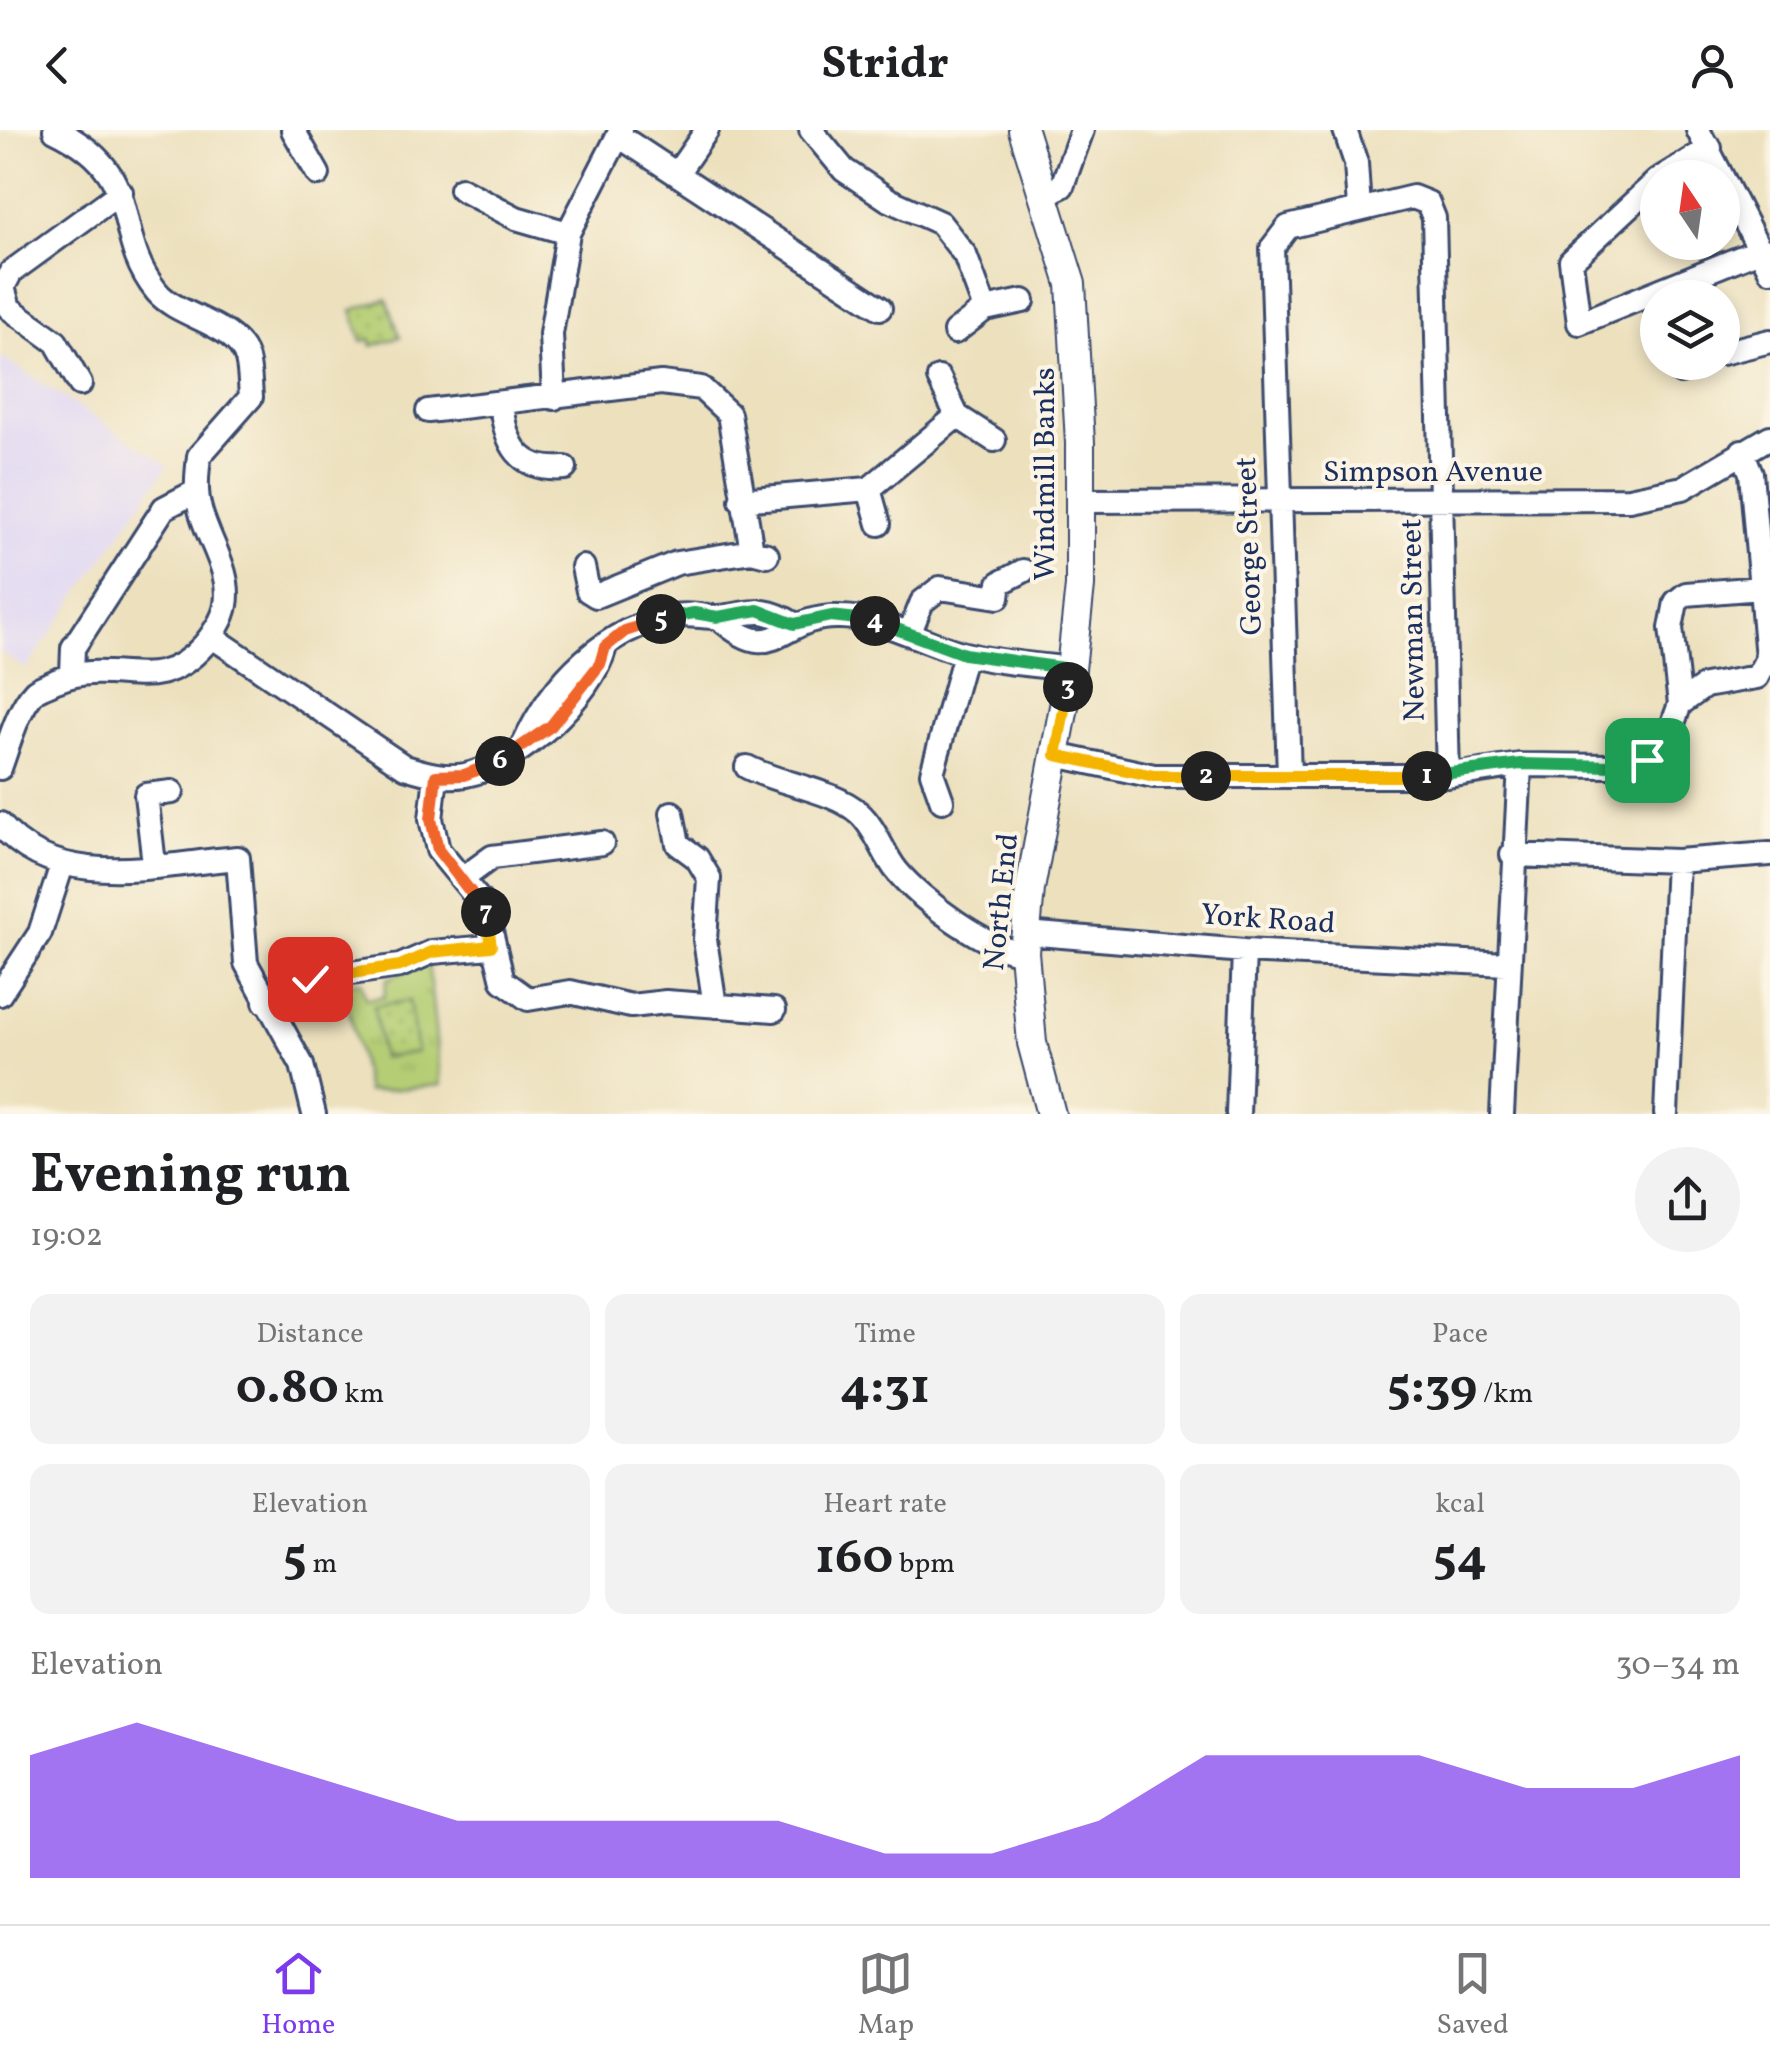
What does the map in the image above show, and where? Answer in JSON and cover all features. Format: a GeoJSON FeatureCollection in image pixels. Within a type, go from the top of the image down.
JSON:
{"type":"FeatureCollection","features":[{"type":"Feature","properties":{"kind":"main road","name":"Windmill Banks"},"geometry":{"type":"LineString","coordinates":[[1023,130],[1045,194],[1073,301],[1081,502],[1080,586],[1056,755]]}},
{"type":"Feature","properties":{"kind":"main road","name":"North End"},"geometry":{"type":"LineString","coordinates":[[1050,1114],[1030,1030],[1025,943],[1056,755]]}},
{"type":"Feature","properties":{"kind":"street"},"geometry":{"type":"LineString","coordinates":[[0,768],[16,724],[36,690],[72,674],[104,670],[128,676],[162,675],[192,658],[212,636],[226,606],[225,576],[200,512],[199,456],[250,397],[247,356],[231,336],[159,295],[141,267],[122,192],[108,170],[78,141],[56,130]]}},
{"type":"Feature","properties":{"kind":"street"},"geometry":{"type":"LineString","coordinates":[[293,130],[318,174]]}},
{"type":"Feature","properties":{"kind":"street"},"geometry":{"type":"LineString","coordinates":[[678,172],[706,130]]}},
{"type":"Feature","properties":{"kind":"street"},"geometry":{"type":"LineString","coordinates":[[811,130],[844,170],[888,200],[947,215],[985,310]]}},
{"type":"Feature","properties":{"kind":"street"},"geometry":{"type":"LineString","coordinates":[[1045,194],[1062,186],[1082,130]]}},
{"type":"Feature","properties":{"kind":"street"},"geometry":{"type":"LineString","coordinates":[[1346,130],[1356,163],[1359,210]]}},
{"type":"Feature","properties":{"kind":"street"},"geometry":{"type":"LineString","coordinates":[[554,398],[551,334],[568,233],[620,133],[880,308]]}},
{"type":"Feature","properties":{"kind":"street"},"geometry":{"type":"LineString","coordinates":[[1640,197],[1570,262],[1579,323],[1766,260],[1704,139],[1680,160]]}},
{"type":"Feature","properties":{"kind":"street"},"geometry":{"type":"LineString","coordinates":[[462,189],[516,218],[568,233]]}},
{"type":"Feature","properties":{"kind":"street"},"geometry":{"type":"LineString","coordinates":[[80,384],[56,342],[9,308],[2,285],[11,272],[122,192]]}},
{"type":"Feature","properties":{"kind":"street","name":"Newman Street"},"geometry":{"type":"LineString","coordinates":[[1359,210],[1412,196],[1428,204],[1434,218],[1448,776]]}},
{"type":"Feature","properties":{"kind":"street","name":"George Street"},"geometry":{"type":"LineString","coordinates":[[1289,776],[1272,248],[1288,227],[1359,210]]}},
{"type":"Feature","properties":{"kind":"street"},"geometry":{"type":"LineString","coordinates":[[955,332],[985,310],[1022,301]]}},
{"type":"Feature","properties":{"kind":"street"},"geometry":{"type":"LineString","coordinates":[[1740,349],[1770,341]]}},
{"type":"Feature","properties":{"kind":"street"},"geometry":{"type":"LineString","coordinates":[[939,378],[956,416],[994,440]]}},
{"type":"Feature","properties":{"kind":"street"},"geometry":{"type":"LineString","coordinates":[[428,411],[661,382],[701,388],[730,414],[741,500],[760,553],[677,563],[606,595],[588,592],[583,567]]}},
{"type":"Feature","properties":{"kind":"street"},"geometry":{"type":"LineString","coordinates":[[501,402],[504,433],[517,455],[530,466],[565,468]]}},
{"type":"Feature","properties":{"kind":"street"},"geometry":{"type":"LineString","coordinates":[[741,500],[869,489],[956,416]]}},
{"type":"Feature","properties":{"kind":"street","name":"Simpson Avenue"},"geometry":{"type":"LineString","coordinates":[[1081,502],[1628,499],[1683,488],[1770,436]]}},
{"type":"Feature","properties":{"kind":"street"},"geometry":{"type":"LineString","coordinates":[[1680,704],[1704,686],[1757,676],[1767,658],[1750,473],[1742,451]]}},
{"type":"Feature","properties":{"kind":"street"},"geometry":{"type":"LineString","coordinates":[[869,489],[878,524]]}},
{"type":"Feature","properties":{"kind":"street"},"geometry":{"type":"LineString","coordinates":[[72,674],[73,648],[164,508],[197,490]]}},
{"type":"Feature","properties":{"kind":"street"},"geometry":{"type":"LineString","coordinates":[[910,632],[922,602],[940,588],[1004,605],[1000,583],[1022,571]]}},
{"type":"Feature","properties":{"kind":"street"},"geometry":{"type":"LineString","coordinates":[[1056,755],[1154,776],[1448,776],[1520,764],[1613,766],[1647,760],[1664,748],[1680,704],[1671,628],[1676,602],[1686,594],[1761,588]]}},
{"type":"Feature","properties":{"kind":"street"},"geometry":{"type":"LineString","coordinates":[[212,636],[404,767],[436,776],[464,775],[490,768],[523,745],[538,711],[589,654],[625,631],[670,616],[694,613],[718,617],[758,610],[794,624]]}},
{"type":"Feature","properties":{"kind":"street"},"geometry":{"type":"LineString","coordinates":[[718,617],[741,638],[757,644],[770,642],[794,624],[831,616],[864,618],[964,654],[1071,669]]}},
{"type":"Feature","properties":{"kind":"street"},"geometry":{"type":"LineString","coordinates":[[942,801],[932,773],[964,654]]}},
{"type":"Feature","properties":{"kind":"street"},"geometry":{"type":"LineString","coordinates":[[1502,1114],[1512,855],[1520,764]]}},
{"type":"Feature","properties":{"kind":"street","name":"York Road"},"geometry":{"type":"LineString","coordinates":[[746,766],[776,782],[826,796],[860,813],[897,872],[939,910],[1001,948],[1025,943],[1507,964]]}},
{"type":"Feature","properties":{"kind":"street"},"geometry":{"type":"LineString","coordinates":[[436,776],[431,819],[438,850],[485,907],[491,946],[503,981],[528,998],[570,992],[631,1006],[666,1002],[774,1010]]}},
{"type":"Feature","properties":{"kind":"street"},"geometry":{"type":"LineString","coordinates":[[154,864],[146,795],[172,792]]}},
{"type":"Feature","properties":{"kind":"street"},"geometry":{"type":"LineString","coordinates":[[651,836],[674,822],[678,844],[697,858],[709,878],[705,940],[716,1006]]}},
{"type":"Feature","properties":{"kind":"street"},"geometry":{"type":"LineString","coordinates":[[0,824],[12,839],[62,865],[107,870],[238,858],[246,963],[302,1065],[314,1114]]}},
{"type":"Feature","properties":{"kind":"street"},"geometry":{"type":"LineString","coordinates":[[462,879],[492,857],[602,843]]}},
{"type":"Feature","properties":{"kind":"street"},"geometry":{"type":"LineString","coordinates":[[1512,855],[1677,862],[1770,854]]}},
{"type":"Feature","properties":{"kind":"street"},"geometry":{"type":"LineString","coordinates":[[1666,1114],[1677,862]]}},
{"type":"Feature","properties":{"kind":"street"},"geometry":{"type":"LineString","coordinates":[[0,994],[40,933],[62,865]]}},
{"type":"Feature","properties":{"kind":"street"},"geometry":{"type":"LineString","coordinates":[[265,1002],[310,979],[400,966],[432,952],[491,946]]}},
{"type":"Feature","properties":{"kind":"street"},"geometry":{"type":"LineString","coordinates":[[1238,1114],[1244,950]]}},
{"type":"Feature","properties":{"kind":"shaded area"},"geometry":{"type":"Polygon","coordinates":[[[0,356],[168,465],[26,669],[0,652],[0,356]]]}},
{"type":"Feature","properties":{"kind":"green space"},"geometry":{"type":"Polygon","coordinates":[[[387,299],[400,337],[372,346],[370,339],[362,342],[352,310],[387,299]]]}},
{"type":"Feature","properties":{"kind":"green space"},"geometry":{"type":"Polygon","coordinates":[[[428,962],[441,1085],[367,1092],[343,983],[361,982],[366,999],[384,997],[387,979],[428,962]]]}},
{"type":"Feature","properties":{"kind":"green space"},"geometry":{"type":"Polygon","coordinates":[[[409,1001],[417,1052],[382,1058],[374,1006],[409,1001]]]}},
{"type":"Feature","properties":{"kind":"route"},"geometry":{"type":"LineString","coordinates":[[310,979],[400,966],[432,952],[491,946],[485,907],[438,850],[431,819],[436,776],[464,775],[490,768],[551,726],[600,664],[605,647],[625,631],[670,616],[694,613],[718,617],[758,610],[794,624],[831,616],[864,618],[964,654],[1071,669],[1056,755],[1138,774],[1448,776],[1520,764],[1613,766],[1647,760]]}}]}
